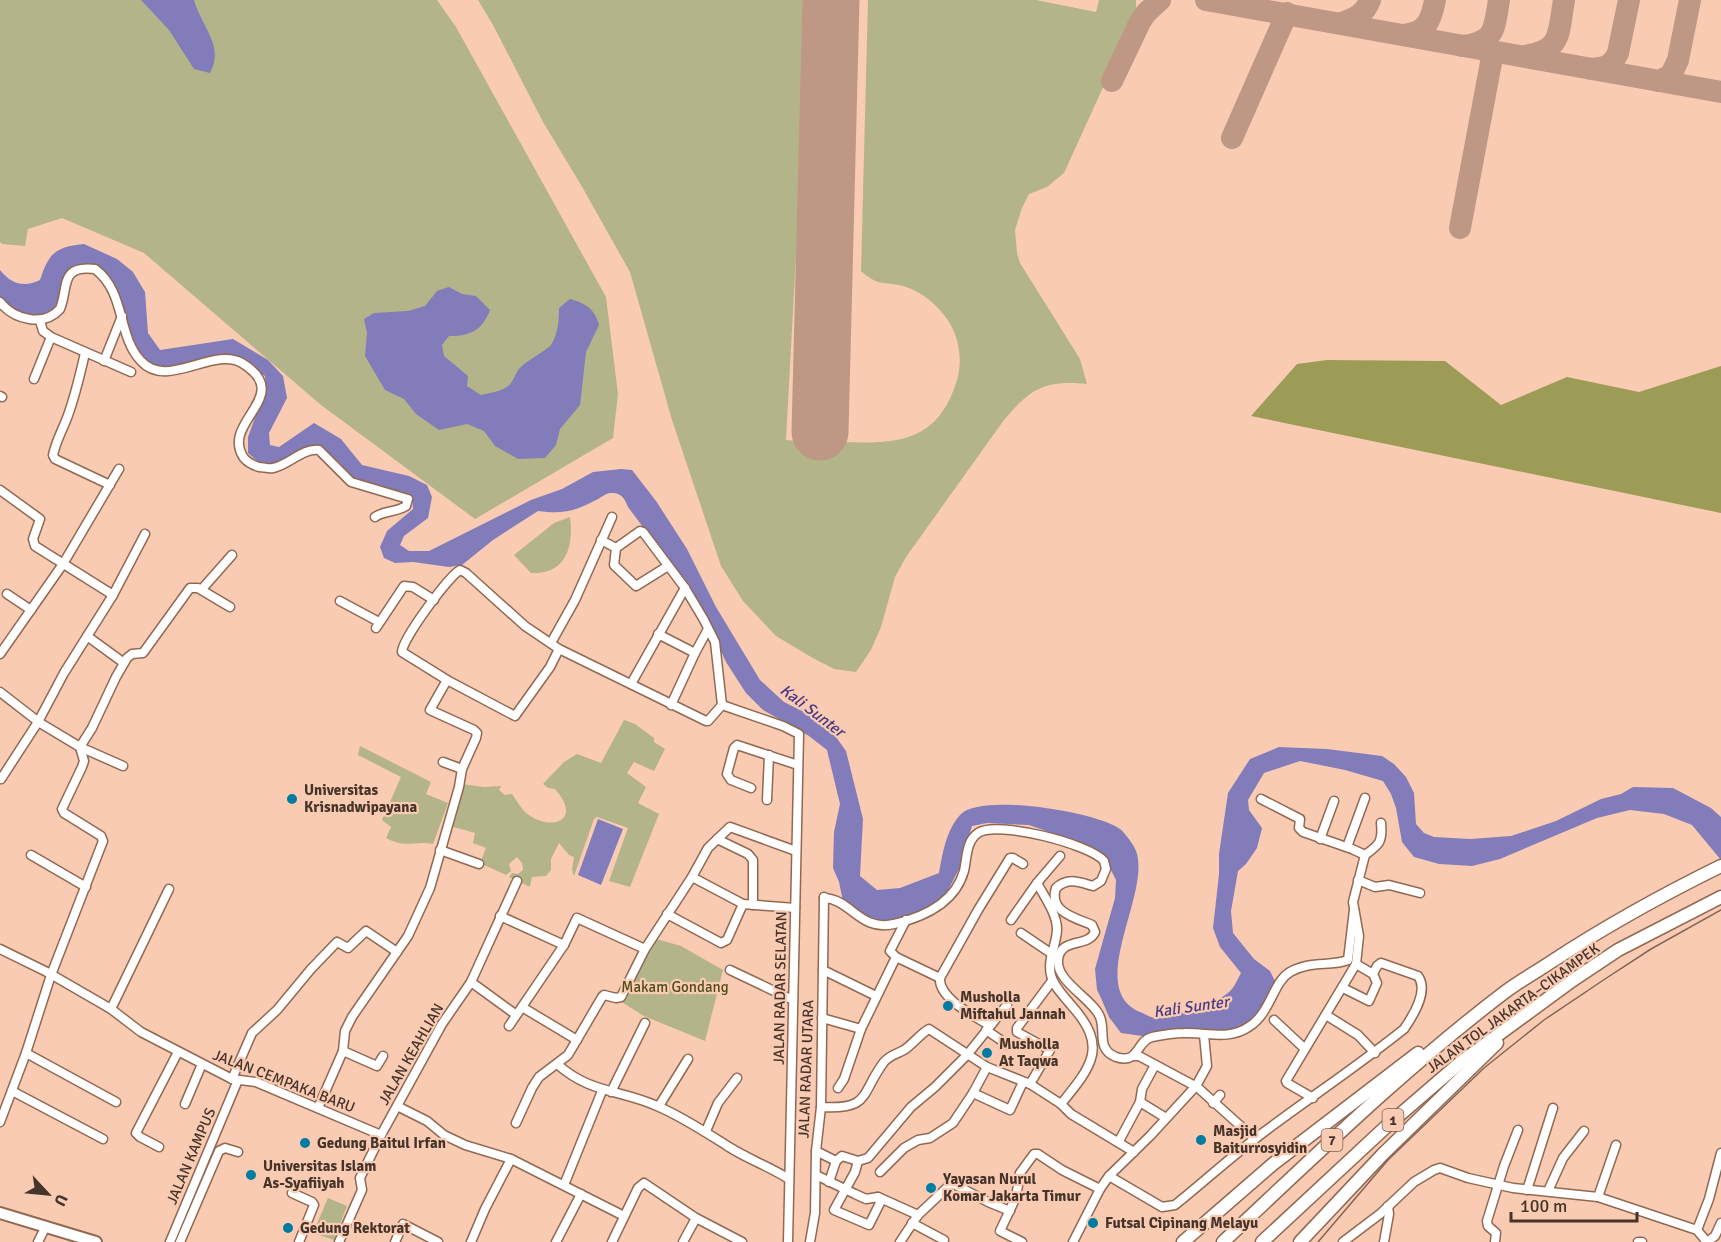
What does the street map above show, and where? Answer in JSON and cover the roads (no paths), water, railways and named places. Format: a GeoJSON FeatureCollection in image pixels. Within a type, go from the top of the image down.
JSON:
{"type":"FeatureCollection","features":[{"type":"Feature","properties":{"kind":"highway","name":"JALAN TOL JAKARTA–CIKAMPEK"},"geometry":{"type":"LineString","coordinates":[[1223,1242],[1443,1040],[1508,990],[1651,900],[1721,866]]}},
{"type":"Feature","properties":{"kind":"highway","name":"JALAN TOL JAKARTA–CIKAMPEK"},"geometry":{"type":"LineString","coordinates":[[1262,1242],[1416,1100],[1461,1062],[1617,950],[1721,897]]}},
{"type":"Feature","properties":{"kind":"highway"},"geometry":{"type":"LineString","coordinates":[[1300,1242],[1383,1154],[1533,1010]]}},
{"type":"Feature","properties":{"kind":"highway"},"geometry":{"type":"LineString","coordinates":[[1183,1242],[1273,1164],[1332,1118],[1423,1050],[1443,1040]]}},
{"type":"Feature","properties":{"kind":"main road"},"geometry":{"type":"LineString","coordinates":[[0,1213],[96,1242]]}},
{"type":"Feature","properties":{"kind":"street"},"geometry":{"type":"LineString","coordinates":[[0,302],[5,308],[22,316],[40,321],[48,319],[60,309],[65,283],[70,274],[88,268],[95,269],[108,281],[122,316],[130,345],[148,368],[173,371],[223,359],[240,362],[261,380],[262,388],[240,434],[240,448],[246,460],[254,465],[274,468],[305,453],[319,450],[351,482],[408,499],[406,506],[402,509],[378,514],[375,517]]}},
{"type":"Feature","properties":{"kind":"street"},"geometry":{"type":"LineString","coordinates":[[104,361],[122,316]]}},
{"type":"Feature","properties":{"kind":"street"},"geometry":{"type":"LineString","coordinates":[[40,321],[43,331],[51,337],[131,372]]}},
{"type":"Feature","properties":{"kind":"street"},"geometry":{"type":"LineString","coordinates":[[34,379],[51,337]]}},
{"type":"Feature","properties":{"kind":"street"},"geometry":{"type":"LineString","coordinates":[[85,353],[76,393],[66,422],[56,441],[53,455],[55,459],[110,485]]}},
{"type":"Feature","properties":{"kind":"street"},"geometry":{"type":"LineString","coordinates":[[0,654],[63,564],[119,469]]}},
{"type":"Feature","properties":{"kind":"street"},"geometry":{"type":"LineString","coordinates":[[0,490],[36,514],[39,519],[32,543],[34,546],[113,595]]}},
{"type":"Feature","properties":{"kind":"street"},"geometry":{"type":"LineString","coordinates":[[551,643],[575,600],[612,517]]}},
{"type":"Feature","properties":{"kind":"street"},"geometry":{"type":"LineString","coordinates":[[559,649],[550,667],[515,716],[447,680],[402,652],[404,642],[458,570],[525,626],[559,649],[707,721],[722,705],[716,648],[708,629],[684,588],[643,531],[616,548],[614,564],[636,586],[668,566]]}},
{"type":"Feature","properties":{"kind":"street"},"geometry":{"type":"LineString","coordinates":[[1,779],[38,722],[64,673],[113,595],[145,534]]}},
{"type":"Feature","properties":{"kind":"street"},"geometry":{"type":"LineString","coordinates":[[601,540],[616,548]]}},
{"type":"Feature","properties":{"kind":"street"},"geometry":{"type":"LineString","coordinates":[[202,589],[232,555]]}},
{"type":"Feature","properties":{"kind":"street"},"geometry":{"type":"LineString","coordinates":[[340,601],[378,625],[404,586],[413,587],[434,600]]}},
{"type":"Feature","properties":{"kind":"street"},"geometry":{"type":"LineString","coordinates":[[0,1122],[26,1053],[51,975],[103,838],[64,813],[62,809],[84,761],[80,747],[129,655],[143,653],[190,588],[202,589],[230,606]]}},
{"type":"Feature","properties":{"kind":"street"},"geometry":{"type":"LineString","coordinates":[[631,684],[684,588]]}},
{"type":"Feature","properties":{"kind":"street"},"geometry":{"type":"LineString","coordinates":[[7,594],[31,610]]}},
{"type":"Feature","properties":{"kind":"street"},"geometry":{"type":"LineString","coordinates":[[671,705],[708,629]]}},
{"type":"Feature","properties":{"kind":"street"},"geometry":{"type":"LineString","coordinates":[[658,634],[695,653]]}},
{"type":"Feature","properties":{"kind":"street"},"geometry":{"type":"LineString","coordinates":[[87,636],[124,663]]}},
{"type":"Feature","properties":{"kind":"street"},"geometry":{"type":"LineString","coordinates":[[318,1107],[343,1051],[345,1031],[352,1017],[408,936],[430,888],[459,788],[462,769],[477,733],[430,710],[447,680]]}},
{"type":"Feature","properties":{"kind":"street"},"geometry":{"type":"LineString","coordinates":[[0,692],[38,722],[80,747],[123,766]]}},
{"type":"Feature","properties":{"kind":"street","name":"JALAN RADAR SELATAN"},"geometry":{"type":"LineString","coordinates":[[722,705],[783,726],[799,735],[788,1242]]}},
{"type":"Feature","properties":{"kind":"street"},"geometry":{"type":"LineString","coordinates":[[751,788],[728,777],[727,769],[737,745],[798,765]]}},
{"type":"Feature","properties":{"kind":"street"},"geometry":{"type":"LineString","coordinates":[[767,800],[768,755]]}},
{"type":"Feature","properties":{"kind":"street"},"geometry":{"type":"LineString","coordinates":[[443,762],[462,769]]}},
{"type":"Feature","properties":{"kind":"street"},"geometry":{"type":"LineString","coordinates":[[1347,847],[1365,798]]}},
{"type":"Feature","properties":{"kind":"street"},"geometry":{"type":"LineString","coordinates":[[1261,799],[1300,819],[1301,830],[1365,855]]}},
{"type":"Feature","properties":{"kind":"street"},"geometry":{"type":"LineString","coordinates":[[1320,839],[1334,801]]}},
{"type":"Feature","properties":{"kind":"street"},"geometry":{"type":"LineString","coordinates":[[1313,1098],[1286,1082],[1356,964],[1359,936],[1353,902],[1365,855],[1378,846],[1382,834],[1381,823]]}},
{"type":"Feature","properties":{"kind":"street"},"geometry":{"type":"LineString","coordinates":[[516,1123],[539,1077],[568,1055],[603,996],[621,997],[645,949],[708,849],[727,829],[733,827],[796,851]]}},
{"type":"Feature","properties":{"kind":"street"},"geometry":{"type":"LineString","coordinates":[[940,978],[896,957],[890,951],[906,921],[922,916],[941,905],[962,875],[971,841],[976,834],[983,830],[1024,831],[1092,852],[1104,861],[1106,869],[1101,881],[1093,886],[1074,880],[1056,888],[1055,894],[1061,911],[1072,918],[1092,925],[1095,929],[1091,938],[1065,946],[1059,954],[1058,962],[1064,977],[1100,1017],[1101,1039],[1104,1047],[1116,1057],[1124,1059],[1139,1056],[1195,1086],[1255,1139]]}},
{"type":"Feature","properties":{"kind":"street"},"geometry":{"type":"LineString","coordinates":[[717,839],[748,854],[753,860],[753,905]]}},
{"type":"Feature","properties":{"kind":"street"},"geometry":{"type":"LineString","coordinates":[[440,850],[479,864]]}},
{"type":"Feature","properties":{"kind":"street"},"geometry":{"type":"LineString","coordinates":[[31,855],[86,887]]}},
{"type":"Feature","properties":{"kind":"street"},"geometry":{"type":"LineString","coordinates":[[1011,920],[1037,883],[1060,856]]}},
{"type":"Feature","properties":{"kind":"street"},"geometry":{"type":"LineString","coordinates":[[1008,1045],[947,996],[939,983],[973,918],[1010,858],[1023,864]]}},
{"type":"Feature","properties":{"kind":"street"},"geometry":{"type":"LineString","coordinates":[[692,877],[743,904],[795,908]]}},
{"type":"Feature","properties":{"kind":"street"},"geometry":{"type":"LineString","coordinates":[[1358,880],[1375,887],[1389,885],[1420,893]]}},
{"type":"Feature","properties":{"kind":"street","name":"JALAN KEAHLIAN"},"geometry":{"type":"LineString","coordinates":[[341,1241],[362,1190],[360,1179],[381,1135],[442,1024],[471,982],[517,882]]}},
{"type":"Feature","properties":{"kind":"street"},"geometry":{"type":"LineString","coordinates":[[1037,883],[1055,919],[1057,929],[1050,971],[1052,981],[1083,1018],[1093,1039],[1093,1051],[1087,1067],[1061,1104]]}},
{"type":"Feature","properties":{"kind":"street"},"geometry":{"type":"LineString","coordinates":[[111,1009],[169,889]]}},
{"type":"Feature","properties":{"kind":"street","name":"JALAN RADAR UTARA"},"geometry":{"type":"LineString","coordinates":[[810,1242],[815,1213],[816,1151],[821,1107],[824,897],[839,902],[859,918],[871,924],[888,925],[906,921]]}},
{"type":"Feature","properties":{"kind":"street"},"geometry":{"type":"LineString","coordinates":[[667,914],[722,943],[728,940],[743,904]]}},
{"type":"Feature","properties":{"kind":"street"},"geometry":{"type":"LineString","coordinates":[[1133,1056],[1144,1042],[1152,1037],[1185,1033],[1224,1035],[1248,1028],[1264,1014],[1284,977],[1293,970],[1321,963],[1348,960],[1354,910]]}},
{"type":"Feature","properties":{"kind":"street"},"geometry":{"type":"LineString","coordinates":[[500,916],[564,945]]}},
{"type":"Feature","properties":{"kind":"street"},"geometry":{"type":"LineString","coordinates":[[509,1026],[564,945],[577,918],[645,949]]}},
{"type":"Feature","properties":{"kind":"street","name":"JALAN KAMPUS"},"geometry":{"type":"LineString","coordinates":[[170,1242],[252,1033],[277,1010],[337,942],[348,948],[366,931],[397,952]]}},
{"type":"Feature","properties":{"kind":"street"},"geometry":{"type":"LineString","coordinates":[[1021,933],[1052,954]]}},
{"type":"Feature","properties":{"kind":"street","name":"JALAN CEMPAKA BARU"},"geometry":{"type":"LineString","coordinates":[[0,949],[111,1009],[141,1032],[198,1062],[235,1079],[256,1082],[381,1135]]}},
{"type":"Feature","properties":{"kind":"street"},"geometry":{"type":"LineString","coordinates":[[838,1088],[844,1079],[861,1029],[896,957]]}},
{"type":"Feature","properties":{"kind":"street"},"geometry":{"type":"LineString","coordinates":[[1109,1176],[1162,1207],[1175,1205],[1255,1139],[1375,1053],[1404,1029],[1411,1019],[1423,990],[1419,976],[1381,963],[1373,974]]}},
{"type":"Feature","properties":{"kind":"street"},"geometry":{"type":"LineString","coordinates":[[1343,988],[1362,1000],[1369,1001],[1377,983],[1373,974],[1356,964]]}},
{"type":"Feature","properties":{"kind":"street"},"geometry":{"type":"LineString","coordinates":[[730,970],[793,1000]]}},
{"type":"Feature","properties":{"kind":"street"},"geometry":{"type":"LineString","coordinates":[[824,970],[876,996]]}},
{"type":"Feature","properties":{"kind":"street"},"geometry":{"type":"LineString","coordinates":[[973,1093],[1010,1110],[1050,1050],[1017,1032],[1017,1028],[1052,981]]}},
{"type":"Feature","properties":{"kind":"street"},"geometry":{"type":"LineString","coordinates":[[471,982],[515,1014]]}},
{"type":"Feature","properties":{"kind":"street"},"geometry":{"type":"LineString","coordinates":[[830,1182],[836,1161],[842,1156],[858,1161],[868,1158],[911,1107],[967,1055],[1007,1005]]}},
{"type":"Feature","properties":{"kind":"street"},"geometry":{"type":"LineString","coordinates":[[522,1007],[577,1040]]}},
{"type":"Feature","properties":{"kind":"street"},"geometry":{"type":"LineString","coordinates":[[1326,1015],[1358,1035],[1375,1053]]}},
{"type":"Feature","properties":{"kind":"street"},"geometry":{"type":"LineString","coordinates":[[822,1018],[861,1029]]}},
{"type":"Feature","properties":{"kind":"street"},"geometry":{"type":"LineString","coordinates":[[1274,1020],[1305,1050]]}},
{"type":"Feature","properties":{"kind":"street"},"geometry":{"type":"LineString","coordinates":[[564,1185],[606,1092],[645,1023]]}},
{"type":"Feature","properties":{"kind":"street"},"geometry":{"type":"LineString","coordinates":[[821,1107],[854,1105],[867,1091],[887,1059],[904,1050],[928,1029],[987,1067],[1026,1083],[1061,1104],[1071,1114],[1134,1152]]}},
{"type":"Feature","properties":{"kind":"street"},"geometry":{"type":"LineString","coordinates":[[1073,1242],[1109,1176],[1195,1086],[1207,1066],[1204,1035]]}},
{"type":"Feature","properties":{"kind":"street"},"geometry":{"type":"LineString","coordinates":[[343,1051],[377,1066],[383,1056]]}},
{"type":"Feature","properties":{"kind":"street"},"geometry":{"type":"LineString","coordinates":[[159,1147],[136,1133],[178,1052]]}},
{"type":"Feature","properties":{"kind":"street"},"geometry":{"type":"LineString","coordinates":[[26,1053],[116,1102]]}},
{"type":"Feature","properties":{"kind":"street"},"geometry":{"type":"LineString","coordinates":[[659,1106],[688,1059]]}},
{"type":"Feature","properties":{"kind":"street"},"geometry":{"type":"LineString","coordinates":[[185,1104],[198,1062]]}},
{"type":"Feature","properties":{"kind":"street"},"geometry":{"type":"LineString","coordinates":[[556,1064],[577,1079],[606,1092],[659,1106],[789,1179]]}},
{"type":"Feature","properties":{"kind":"street"},"geometry":{"type":"LineString","coordinates":[[1119,1141],[1140,1102],[1142,1089],[1155,1065]]}},
{"type":"Feature","properties":{"kind":"street"},"geometry":{"type":"LineString","coordinates":[[880,1172],[904,1148],[918,1140],[930,1138],[953,1123],[987,1067]]}},
{"type":"Feature","properties":{"kind":"street"},"geometry":{"type":"LineString","coordinates":[[706,1131],[718,1103],[737,1078]]}},
{"type":"Feature","properties":{"kind":"street"},"geometry":{"type":"LineString","coordinates":[[12,1091],[103,1139]]}},
{"type":"Feature","properties":{"kind":"street"},"geometry":{"type":"LineString","coordinates":[[1213,1103],[1220,1095]]}},
{"type":"Feature","properties":{"kind":"street"},"geometry":{"type":"LineString","coordinates":[[1140,1102],[1166,1118]]}},
{"type":"Feature","properties":{"kind":"street"},"geometry":{"type":"LineString","coordinates":[[397,1106],[427,1121],[444,1135],[465,1145],[511,1160],[624,1216]]}},
{"type":"Feature","properties":{"kind":"street"},"geometry":{"type":"LineString","coordinates":[[1527,1190],[1553,1108]]}},
{"type":"Feature","properties":{"kind":"street"},"geometry":{"type":"LineString","coordinates":[[1495,1242],[1496,1233],[1488,1226],[1487,1221],[1497,1185],[1518,1130]]}},
{"type":"Feature","properties":{"kind":"street"},"geometry":{"type":"LineString","coordinates":[[1548,1191],[1563,1158],[1584,1131]]}},
{"type":"Feature","properties":{"kind":"street"},"geometry":{"type":"LineString","coordinates":[[1598,1197],[1616,1144]]}},
{"type":"Feature","properties":{"kind":"street"},"geometry":{"type":"LineString","coordinates":[[180,1242],[219,1151],[225,1148],[237,1152]]}},
{"type":"Feature","properties":{"kind":"street"},"geometry":{"type":"LineString","coordinates":[[816,1151],[836,1161]]}},
{"type":"Feature","properties":{"kind":"street"},"geometry":{"type":"LineString","coordinates":[[1697,1230],[1720,1165],[1721,1153]]}},
{"type":"Feature","properties":{"kind":"street"},"geometry":{"type":"LineString","coordinates":[[1022,1242],[1000,1231],[1016,1197],[1020,1173],[1034,1154],[1038,1154],[1100,1190]]}},
{"type":"Feature","properties":{"kind":"street"},"geometry":{"type":"LineString","coordinates":[[471,1242],[485,1209],[511,1160]]}},
{"type":"Feature","properties":{"kind":"street"},"geometry":{"type":"LineString","coordinates":[[858,1161],[855,1172],[834,1210],[867,1225],[880,1203],[879,1197]]}},
{"type":"Feature","properties":{"kind":"street"},"geometry":{"type":"LineString","coordinates":[[1343,1242],[1414,1182],[1434,1170],[1446,1169],[1497,1185],[1598,1197],[1697,1230],[1707,1242],[1715,1236],[1721,1223]]}},
{"type":"Feature","properties":{"kind":"street"},"geometry":{"type":"LineString","coordinates":[[816,1175],[866,1199],[879,1197],[918,1215]]}},
{"type":"Feature","properties":{"kind":"street"},"geometry":{"type":"LineString","coordinates":[[612,1242],[638,1188],[644,1183],[696,1218],[742,1242]]}},
{"type":"Feature","properties":{"kind":"street"},"geometry":{"type":"LineString","coordinates":[[900,1242],[918,1215],[952,1183],[987,1202],[1010,1211]]}},
{"type":"Feature","properties":{"kind":"street"},"geometry":{"type":"LineString","coordinates":[[292,1193],[314,1205],[299,1242]]}},
{"type":"Feature","properties":{"kind":"street"},"geometry":{"type":"LineString","coordinates":[[556,1242],[581,1194]]}},
{"type":"Feature","properties":{"kind":"street"},"geometry":{"type":"LineString","coordinates":[[1384,1242],[1389,1214],[1388,1206]]}},
{"type":"Feature","properties":{"kind":"street"},"geometry":{"type":"LineString","coordinates":[[683,1242],[696,1218]]}},
{"type":"Feature","properties":{"kind":"street"},"geometry":{"type":"LineString","coordinates":[[912,1223],[944,1240]]}},
{"type":"Feature","properties":{"kind":"street"},"geometry":{"type":"LineString","coordinates":[[395,1242],[403,1224],[438,1242]]}},
{"type":"Feature","properties":{"kind":"street"},"geometry":{"type":"LineString","coordinates":[[38,1242],[46,1226]]}},
{"type":"Feature","properties":{"kind":"tram line"},"geometry":{"type":"LineString","coordinates":[[1318,1242],[1388,1160],[1484,1068],[1544,1020],[1605,979],[1651,949],[1721,910]]}},
{"type":"Feature","properties":{"kind":"place","name":"Universitas Krisnadwipayana"},"geometry":{"type":"Point","coordinates":[292,799]}},
{"type":"Feature","properties":{"kind":"place","name":"Musholla Miftahul Jannah"},"geometry":{"type":"Point","coordinates":[948,1006]}},
{"type":"Feature","properties":{"kind":"place","name":"Musholla At Taqwa"},"geometry":{"type":"Point","coordinates":[987,1053]}},
{"type":"Feature","properties":{"kind":"place","name":"Masjid Baiturrosyidin"},"geometry":{"type":"Point","coordinates":[1201,1140]}},
{"type":"Feature","properties":{"kind":"place","name":"Gedung Baitul Irfan"},"geometry":{"type":"Point","coordinates":[305,1143]}},
{"type":"Feature","properties":{"kind":"place","name":"Universitas Islam As-Syafiiyah"},"geometry":{"type":"Point","coordinates":[251,1175]}},
{"type":"Feature","properties":{"kind":"place","name":"Yayasan Nurul Komar Jakarta Timur"},"geometry":{"type":"Point","coordinates":[931,1188]}},
{"type":"Feature","properties":{"kind":"place","name":"Futsal Cipinang Melayu"},"geometry":{"type":"Point","coordinates":[1093,1223]}},
{"type":"Feature","properties":{"kind":"place","name":"Gedung Rektorat"},"geometry":{"type":"Point","coordinates":[288,1228]}},
{"type":"Feature","properties":{"kind":"water label","name":"Kali Sunter"},"geometry":{"type":"Point","coordinates":[813,710]}},
{"type":"Feature","properties":{"kind":"water label","name":"Kali Sunter"},"geometry":{"type":"Point","coordinates":[1191,1006]}},
{"type":"Feature","properties":{"kind":"park label","name":"Makam Gondang"},"geometry":{"type":"Point","coordinates":[675,987]}}]}
